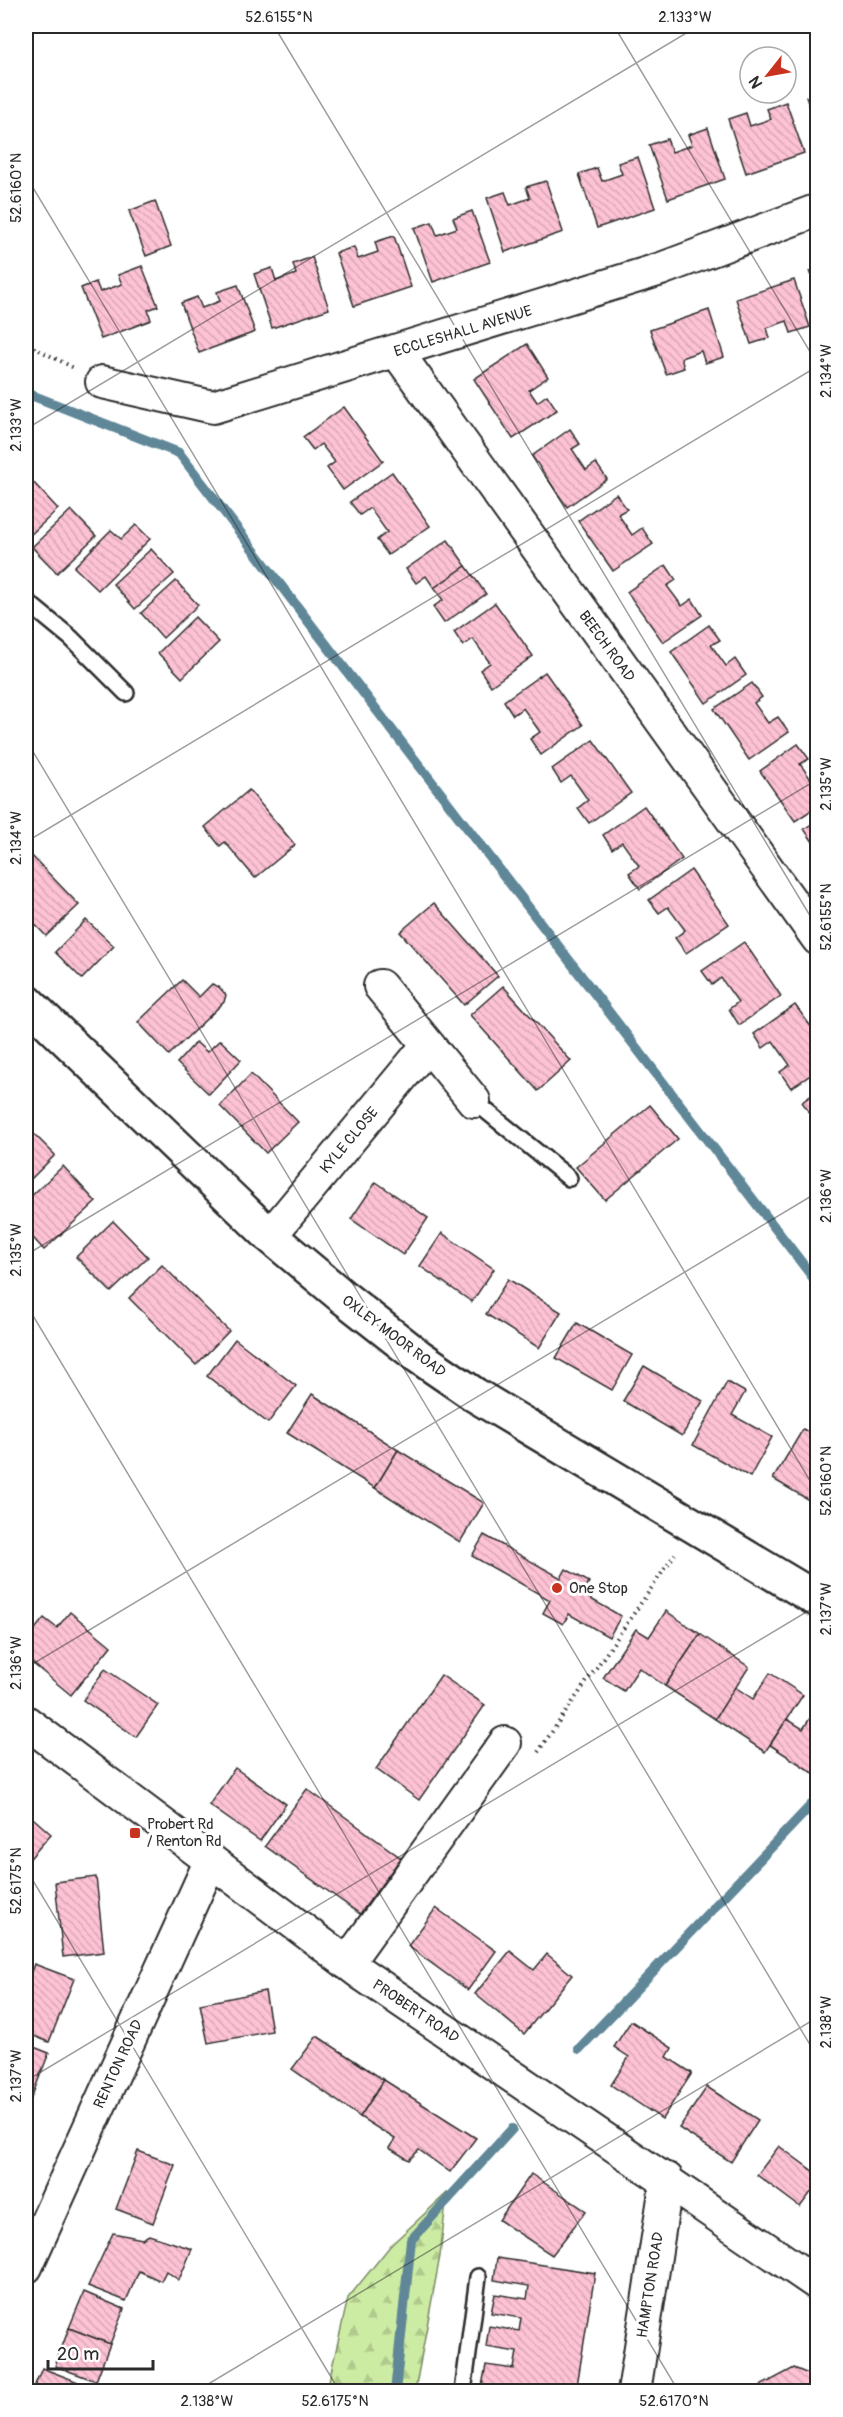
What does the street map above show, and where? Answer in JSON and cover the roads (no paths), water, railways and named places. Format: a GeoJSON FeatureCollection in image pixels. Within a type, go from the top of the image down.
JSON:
{"type":"FeatureCollection","features":[{"type":"Feature","properties":{"kind":"street","name":"ECCLESHALL AVENUE"},"geometry":{"type":"LineString","coordinates":[[102,382],[213,408],[661,269],[818,210]]}},
{"type":"Feature","properties":{"kind":"street","name":"BEECH ROAD"},"geometry":{"type":"LineString","coordinates":[[397,352],[818,939]]}},
{"type":"Feature","properties":{"kind":"street"},"geometry":{"type":"LineString","coordinates":[[380,986],[474,1101]]}},
{"type":"Feature","properties":{"kind":"street","name":"OXLEY MOOR ROAD"},"geometry":{"type":"LineString","coordinates":[[26,1001],[270,1236],[380,1326],[475,1395],[818,1600]]}},
{"type":"Feature","properties":{"kind":"street","name":"KYLE CLOSE"},"geometry":{"type":"LineString","coordinates":[[270,1236],[428,1045]]}},
{"type":"Feature","properties":{"kind":"street","name":"PROBERT ROAD"},"geometry":{"type":"LineString","coordinates":[[26,1722],[347,1963],[818,2284]]}},
{"type":"Feature","properties":{"kind":"street"},"geometry":{"type":"LineString","coordinates":[[347,1963],[505,1743]]}},
{"type":"Feature","properties":{"kind":"street","name":"RENTON ROAD"},"geometry":{"type":"LineString","coordinates":[[26,2266],[210,1862]]}},
{"type":"Feature","properties":{"kind":"street","name":"HAMPTON ROAD"},"geometry":{"type":"LineString","coordinates":[[634,2391],[666,2179]]}},
{"type":"Feature","properties":{"kind":"lane"},"geometry":{"type":"LineString","coordinates":[[26,601],[71,638],[126,693]]}},
{"type":"Feature","properties":{"kind":"lane"},"geometry":{"type":"LineString","coordinates":[[474,1101],[569,1178]]}},
{"type":"Feature","properties":{"kind":"lane"},"geometry":{"type":"LineString","coordinates":[[463,2391],[478,2277]]}},
{"type":"Feature","properties":{"kind":"waterway"},"geometry":{"type":"LineString","coordinates":[[26,393],[179,453],[818,1284]]}},
{"type":"Feature","properties":{"kind":"waterway"},"geometry":{"type":"LineString","coordinates":[[579,2049],[818,1798]]}},
{"type":"Feature","properties":{"kind":"waterway"},"geometry":{"type":"LineString","coordinates":[[395,2392],[411,2240],[512,2129]]}},
{"type":"Feature","properties":{"kind":"place","name":"One Stop"},"geometry":{"type":"Point","coordinates":[557,1588]}},
{"type":"Feature","properties":{"kind":"place","name":"Probert Rd / Renton Rd"},"geometry":{"type":"Point","coordinates":[135,1833]}}]}
